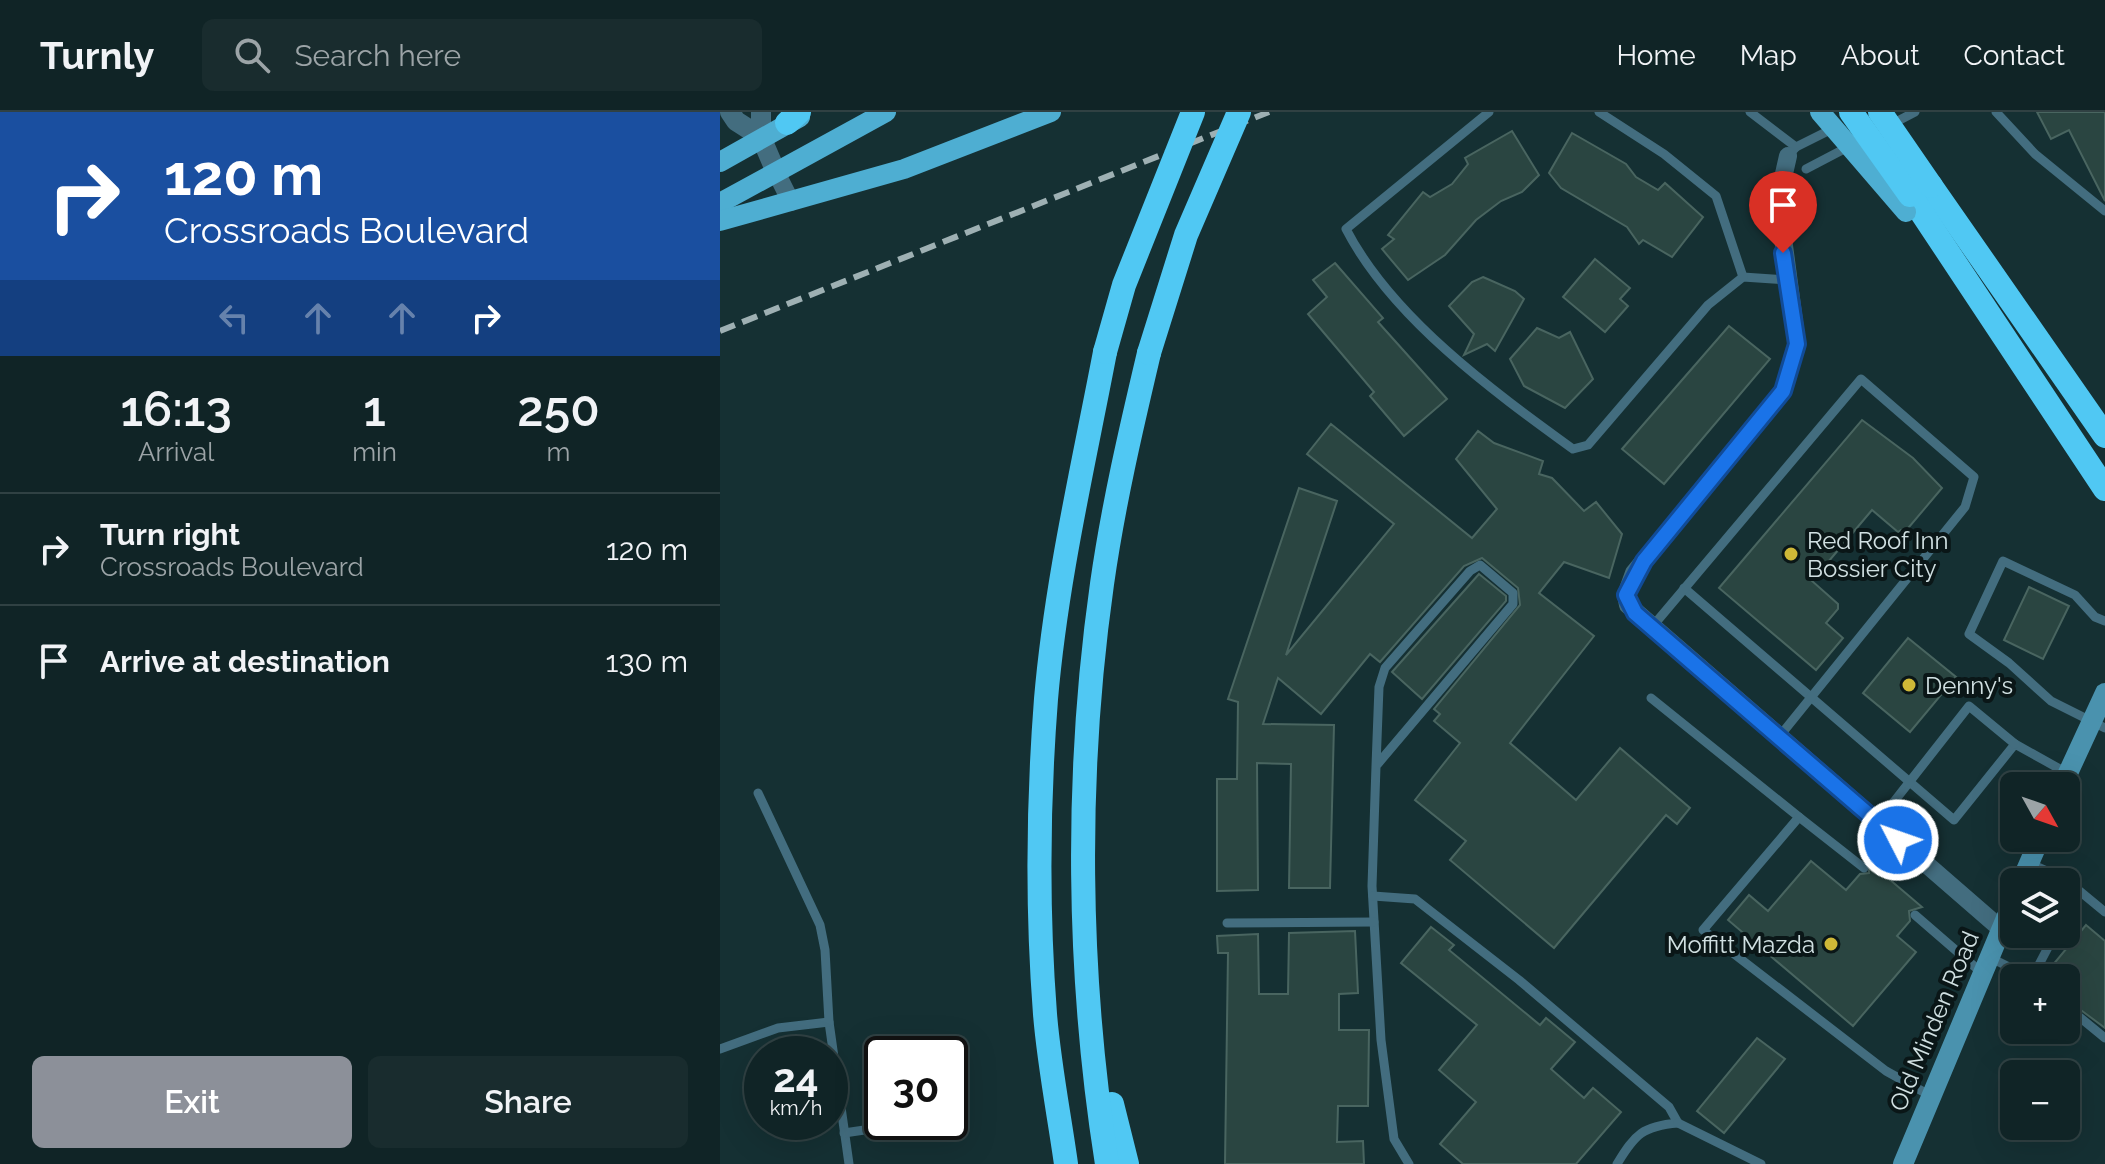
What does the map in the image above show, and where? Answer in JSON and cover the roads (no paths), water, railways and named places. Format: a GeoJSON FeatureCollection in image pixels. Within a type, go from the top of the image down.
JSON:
{"type":"FeatureCollection","features":[{"type":"Feature","properties":{"kind":"highway"},"geometry":{"type":"LineString","coordinates":[[1066,1164],[1045,1016],[1040,930],[1046,698],[1062,572],[1105,352],[1124,285],[1193,112]]}},
{"type":"Feature","properties":{"kind":"highway"},"geometry":{"type":"LineString","coordinates":[[1107,1164],[1092,1043],[1085,918],[1088,716],[1102,583],[1120,480],[1149,353],[1186,235],[1239,112]]}},
{"type":"Feature","properties":{"kind":"highway"},"geometry":{"type":"LineString","coordinates":[[1851,112],[2105,436]]}},
{"type":"Feature","properties":{"kind":"highway"},"geometry":{"type":"LineString","coordinates":[[1880,112],[1916,198],[2105,489]]}},
{"type":"Feature","properties":{"kind":"highway"},"geometry":{"type":"LineString","coordinates":[[1092,1043],[1127,1164]]}},
{"type":"Feature","properties":{"kind":"main road"},"geometry":{"type":"LineString","coordinates":[[720,162],[793,118],[810,112]]}},
{"type":"Feature","properties":{"kind":"main road"},"geometry":{"type":"LineString","coordinates":[[720,203],[886,112]]}},
{"type":"Feature","properties":{"kind":"main road"},"geometry":{"type":"LineString","coordinates":[[720,221],[904,169],[1051,112]]}},
{"type":"Feature","properties":{"kind":"main road"},"geometry":{"type":"LineString","coordinates":[[1820,112],[1916,198]]}},
{"type":"Feature","properties":{"kind":"main road"},"geometry":{"type":"LineString","coordinates":[[2070,772],[2099,724],[2105,693]]}},
{"type":"Feature","properties":{"kind":"main road","name":"Old Minden Road"},"geometry":{"type":"LineString","coordinates":[[1903,1164],[2000,931]]}},
{"type":"Feature","properties":{"kind":"street"},"geometry":{"type":"LineString","coordinates":[[730,112],[736,121],[761,137]]}},
{"type":"Feature","properties":{"kind":"street"},"geometry":{"type":"LineString","coordinates":[[761,112],[761,137],[791,202]]}},
{"type":"Feature","properties":{"kind":"street"},"geometry":{"type":"LineString","coordinates":[[1792,152],[1778,200],[1797,344],[1783,391],[1629,584],[1628,605],[2000,928]]}},
{"type":"Feature","properties":{"kind":"lane"},"geometry":{"type":"LineString","coordinates":[[1489,112],[1346,229],[1360,257],[1476,379],[1573,449],[1588,445],[1708,305],[1743,277],[1787,280]]}},
{"type":"Feature","properties":{"kind":"lane"},"geometry":{"type":"LineString","coordinates":[[1599,112],[1664,154],[1716,196],[1743,277]]}},
{"type":"Feature","properties":{"kind":"lane"},"geometry":{"type":"LineString","coordinates":[[1750,112],[1792,152],[1863,112]]}},
{"type":"Feature","properties":{"kind":"lane"},"geometry":{"type":"LineString","coordinates":[[1806,169],[1915,112]]}},
{"type":"Feature","properties":{"kind":"lane"},"geometry":{"type":"LineString","coordinates":[[1996,112],[2035,154],[2105,211]]}},
{"type":"Feature","properties":{"kind":"lane"},"geometry":{"type":"LineString","coordinates":[[1652,627],[1861,379],[1974,477],[1965,507],[1779,737]]}},
{"type":"Feature","properties":{"kind":"lane"},"geometry":{"type":"LineString","coordinates":[[2099,724],[2051,701],[1969,634],[2003,561],[2075,595],[2095,617],[2105,621]]}},
{"type":"Feature","properties":{"kind":"lane"},"geometry":{"type":"LineString","coordinates":[[1376,766],[1513,604],[1513,593],[1480,565],[1470,571],[1385,668],[1379,687],[1376,766],[1373,896],[1381,1040],[1394,1139],[1409,1164]]}},
{"type":"Feature","properties":{"kind":"lane"},"geometry":{"type":"LineString","coordinates":[[1684,588],[1907,783],[1954,820],[2015,744]]}},
{"type":"Feature","properties":{"kind":"lane"},"geometry":{"type":"LineString","coordinates":[[1651,698],[1864,868]]}},
{"type":"Feature","properties":{"kind":"lane"},"geometry":{"type":"LineString","coordinates":[[1878,822],[1969,706],[2054,772]]}},
{"type":"Feature","properties":{"kind":"lane"},"geometry":{"type":"LineString","coordinates":[[758,793],[820,925],[825,950],[831,1036]]}},
{"type":"Feature","properties":{"kind":"lane"},"geometry":{"type":"LineString","coordinates":[[1799,817],[1703,930],[1886,1071],[1931,1096]]}},
{"type":"Feature","properties":{"kind":"lane"},"geometry":{"type":"LineString","coordinates":[[2080,892],[2105,912]]}},
{"type":"Feature","properties":{"kind":"lane"},"geometry":{"type":"LineString","coordinates":[[1373,896],[1415,899],[1519,980],[1657,1098],[1678,1123],[1761,1164]]}},
{"type":"Feature","properties":{"kind":"lane"},"geometry":{"type":"LineString","coordinates":[[1915,915],[1985,965],[2000,969]]}},
{"type":"Feature","properties":{"kind":"lane"},"geometry":{"type":"LineString","coordinates":[[1227,923],[1374,922]]}},
{"type":"Feature","properties":{"kind":"lane"},"geometry":{"type":"LineString","coordinates":[[2080,1017],[2105,1038]]}},
{"type":"Feature","properties":{"kind":"lane"},"geometry":{"type":"LineString","coordinates":[[720,1049],[778,1028],[829,1022]]}},
{"type":"Feature","properties":{"kind":"lane"},"geometry":{"type":"LineString","coordinates":[[1617,1164],[1628,1145],[1649,1125],[1678,1123]]}},
{"type":"Feature","properties":{"kind":"lane"},"geometry":{"type":"LineString","coordinates":[[845,1140],[849,1164]]}},
{"type":"Feature","properties":{"kind":"railway"},"geometry":{"type":"LineString","coordinates":[[720,331],[1269,112]]}},
{"type":"Feature","properties":{"kind":"place","name":"Red Roof Inn Bossier City"},"geometry":{"type":"Point","coordinates":[1791,554]}},
{"type":"Feature","properties":{"kind":"place","name":"Denny's"},"geometry":{"type":"Point","coordinates":[1909,685]}},
{"type":"Feature","properties":{"kind":"place","name":"Moffitt Mazda"},"geometry":{"type":"Point","coordinates":[1831,944]}}]}
